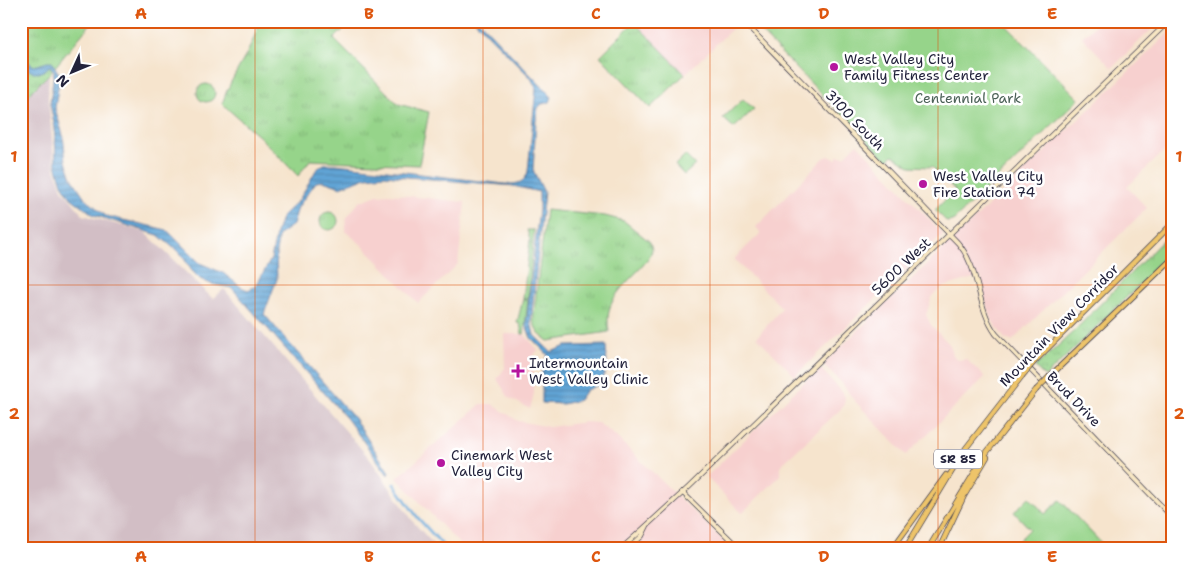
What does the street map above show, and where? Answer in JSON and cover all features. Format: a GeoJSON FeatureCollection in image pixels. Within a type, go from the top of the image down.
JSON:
{"type":"FeatureCollection","features":[{"type":"Feature","properties":{"kind":"highway","name":"Mountain View Corridor"},"geometry":{"type":"LineString","coordinates":[[905,549],[956,463],[987,419],[1022,376],[1172,224]]}},
{"type":"Feature","properties":{"kind":"highway","name":"Mountain View Corridor"},"geometry":{"type":"LineString","coordinates":[[928,549],[977,466],[1025,403],[1050,376],[1172,259]]}},
{"type":"Feature","properties":{"kind":"highway"},"geometry":{"type":"LineString","coordinates":[[938,549],[976,476],[1025,403]]}},
{"type":"Feature","properties":{"kind":"highway"},"geometry":{"type":"LineString","coordinates":[[892,549],[956,463]]}},
{"type":"Feature","properties":{"kind":"main road","name":"3100 South"},"geometry":{"type":"LineString","coordinates":[[743,21],[951,234]]}},
{"type":"Feature","properties":{"kind":"main road","name":"5600 West"},"geometry":{"type":"LineString","coordinates":[[621,549],[951,234],[1170,21]]}},
{"type":"Feature","properties":{"kind":"main road","name":"Brud Drive"},"geometry":{"type":"LineString","coordinates":[[951,234],[970,260],[978,280],[984,313],[996,334],[1172,517]]}},
{"type":"Feature","properties":{"kind":"main road"},"geometry":{"type":"LineString","coordinates":[[682,492],[740,549]]}},
{"type":"Feature","properties":{"kind":"main road","name":"5600 West"},"geometry":{"type":"LineString","coordinates":[[626,549],[642,536],[647,526]]}},
{"type":"Feature","properties":{"kind":"main road"},"geometry":{"type":"LineString","coordinates":[[626,549],[638,532]]}},
{"type":"Feature","properties":{"kind":"shaded area"},"geometry":{"type":"Polygon","coordinates":[[[635,21],[739,22],[650,108],[600,56],[635,21]]]}},
{"type":"Feature","properties":{"kind":"shaded area"},"geometry":{"type":"Polygon","coordinates":[[[1100,21],[1160,21],[1112,68],[1082,37],[1100,21]]]}},
{"type":"Feature","properties":{"kind":"shaded area"},"geometry":{"type":"Polygon","coordinates":[[[1172,30],[1172,144],[1127,187],[1147,208],[1012,341],[1005,339],[993,322],[986,303],[981,276],[943,287],[932,296],[926,315],[931,325],[950,345],[953,355],[958,360],[966,359],[985,377],[906,455],[853,399],[842,383],[825,366],[825,362],[1172,30]]]}},
{"type":"Feature","properties":{"kind":"shaded area"},"geometry":{"type":"Polygon","coordinates":[[[49,72],[48,98],[55,169],[62,189],[83,215],[145,232],[213,299],[224,289],[370,459],[415,524],[438,549],[21,549],[21,100],[49,72]]]}},
{"type":"Feature","properties":{"kind":"shaded area"},"geometry":{"type":"Polygon","coordinates":[[[857,144],[943,234],[795,376],[757,337],[782,308],[734,259],[761,233],[756,227],[824,158],[829,156],[837,159],[837,156],[845,156],[857,144]]]}},
{"type":"Feature","properties":{"kind":"shaded area"},"geometry":{"type":"Polygon","coordinates":[[[389,194],[465,202],[458,264],[418,303],[362,245],[346,232],[346,219],[359,202],[377,195],[389,194]]]}},
{"type":"Feature","properties":{"kind":"shaded area","name":"Intermountain West Valley Clinic"},"geometry":{"type":"Polygon","coordinates":[[[504,334],[524,334],[538,350],[533,356],[534,393],[530,409],[509,398],[497,379],[505,368],[504,334]]]}},
{"type":"Feature","properties":{"kind":"shaded area"},"geometry":{"type":"Polygon","coordinates":[[[817,370],[822,370],[843,393],[845,398],[843,407],[781,465],[781,475],[742,513],[706,477],[817,370]]]}},
{"type":"Feature","properties":{"kind":"shaded area"},"geometry":{"type":"Polygon","coordinates":[[[481,404],[492,404],[518,421],[550,427],[585,422],[598,423],[613,434],[732,549],[464,549],[397,478],[481,404]]]}},
{"type":"Feature","properties":{"kind":"green space"},"geometry":{"type":"Polygon","coordinates":[[[21,21],[93,21],[50,73],[21,102],[21,21]]]}},
{"type":"Feature","properties":{"kind":"green space"},"geometry":{"type":"Polygon","coordinates":[[[259,21],[352,21],[334,39],[398,104],[429,112],[419,165],[310,160],[298,176],[260,137],[222,104],[252,43],[259,21]]]}},
{"type":"Feature","properties":{"kind":"green space","name":"Centennial Park"},"geometry":{"type":"Polygon","coordinates":[[[750,21],[1002,21],[1079,99],[953,221],[947,222],[935,210],[955,190],[932,167],[910,166],[893,155],[887,161],[750,21]]]}},
{"type":"Feature","properties":{"kind":"green space"},"geometry":{"type":"Polygon","coordinates":[[[634,22],[685,74],[650,108],[600,56],[634,22]]]}},
{"type":"Feature","properties":{"kind":"green space"},"geometry":{"type":"Polygon","coordinates":[[[206,84],[212,87],[215,93],[212,99],[206,102],[200,99],[197,93],[200,87],[206,84]]]}},
{"type":"Feature","properties":{"kind":"green space"},"geometry":{"type":"Polygon","coordinates":[[[743,99],[754,109],[734,128],[723,118],[743,99]]]}},
{"type":"Feature","properties":{"kind":"green space"},"geometry":{"type":"Polygon","coordinates":[[[685,155],[695,165],[684,175],[675,165],[685,155]]]}},
{"type":"Feature","properties":{"kind":"green space"},"geometry":{"type":"Polygon","coordinates":[[[546,210],[605,216],[624,221],[650,242],[652,250],[649,258],[614,299],[608,320],[609,332],[548,341],[538,333],[533,321],[546,210]]]}},
{"type":"Feature","properties":{"kind":"green space"},"geometry":{"type":"Polygon","coordinates":[[[329,212],[335,215],[338,221],[335,227],[329,230],[323,227],[320,221],[323,215],[329,212]]]}},
{"type":"Feature","properties":{"kind":"green space"},"geometry":{"type":"Polygon","coordinates":[[[527,230],[534,230],[528,299],[523,299],[530,240],[527,230]]]}},
{"type":"Feature","properties":{"kind":"green space"},"geometry":{"type":"Polygon","coordinates":[[[1172,231],[1172,253],[1045,377],[1035,367],[1073,332],[1172,231]]]}},
{"type":"Feature","properties":{"kind":"green space"},"geometry":{"type":"Polygon","coordinates":[[[523,299],[528,300],[524,334],[522,334],[520,324],[517,323],[523,299]]]}},
{"type":"Feature","properties":{"kind":"green space"},"geometry":{"type":"Polygon","coordinates":[[[1029,497],[1045,514],[1060,500],[1107,549],[1010,549],[1030,529],[1014,512],[1029,497]]]}},
{"type":"Feature","properties":{"kind":"water"},"geometry":{"type":"Polygon","coordinates":[[[475,21],[479,21],[552,97],[550,102],[542,104],[538,108],[536,121],[533,170],[544,192],[531,322],[534,335],[551,352],[566,346],[606,345],[607,366],[601,384],[586,390],[579,400],[563,404],[542,403],[542,370],[548,355],[531,338],[526,325],[539,209],[539,192],[513,186],[384,175],[366,177],[341,187],[323,181],[316,182],[298,207],[293,225],[279,235],[276,252],[277,279],[264,314],[354,418],[389,472],[388,475],[347,419],[232,288],[211,284],[200,279],[192,271],[181,254],[158,235],[94,215],[71,198],[62,184],[56,165],[55,129],[50,104],[54,71],[50,66],[39,73],[32,72],[24,65],[21,56],[34,66],[51,61],[60,75],[55,108],[63,135],[66,161],[72,178],[85,198],[106,216],[167,230],[200,263],[223,273],[248,290],[256,286],[271,259],[277,229],[283,215],[299,200],[316,170],[324,164],[505,184],[516,183],[525,179],[528,171],[536,88],[531,78],[475,21]]]}},
{"type":"Feature","properties":{"kind":"waterway"},"geometry":{"type":"LineString","coordinates":[[394,484],[418,518],[446,549]]}},
{"type":"Feature","properties":{"kind":"place","name":"West Valley City Family Fitness Center"},"geometry":{"type":"Point","coordinates":[834,67]}},
{"type":"Feature","properties":{"kind":"place","name":"West Valley City Fire Station 74"},"geometry":{"type":"Point","coordinates":[923,184]}},
{"type":"Feature","properties":{"kind":"place","name":"Intermountain West Valley Clinic"},"geometry":{"type":"Point","coordinates":[518,371]}},
{"type":"Feature","properties":{"kind":"place","name":"Cinemark West Valley City"},"geometry":{"type":"Point","coordinates":[441,463]}}]}
